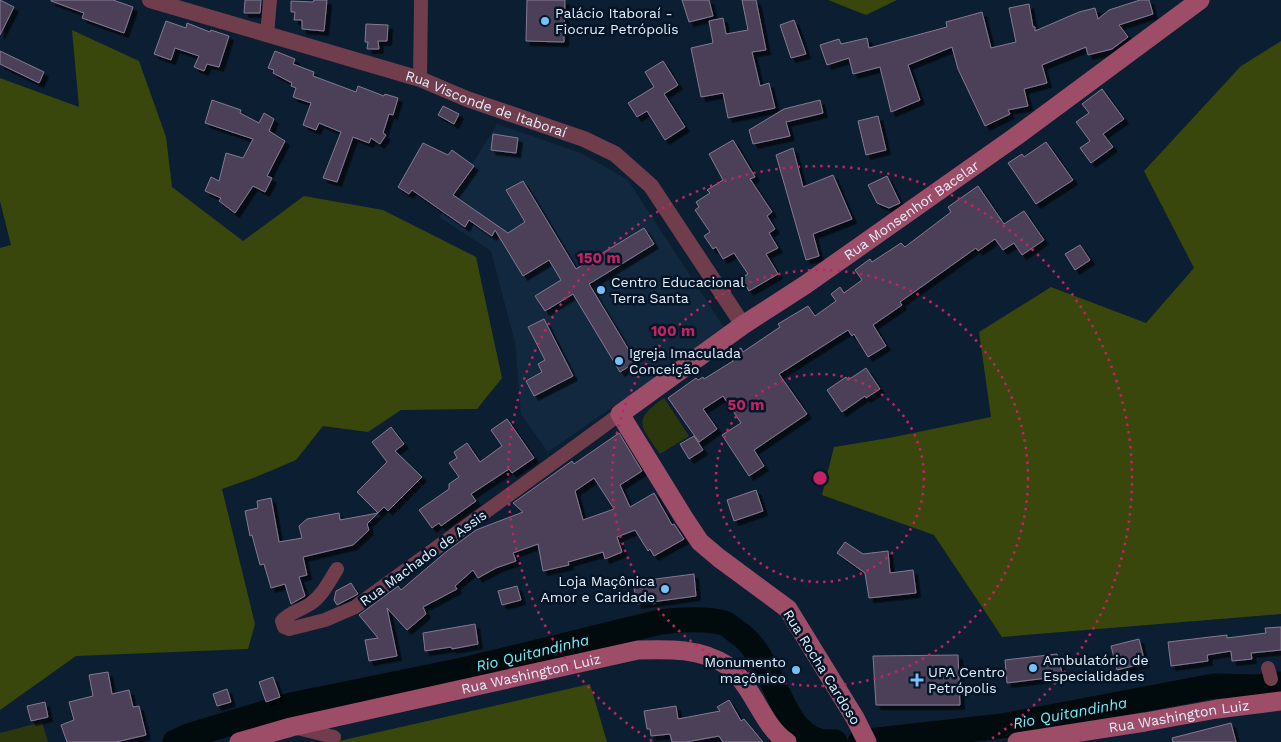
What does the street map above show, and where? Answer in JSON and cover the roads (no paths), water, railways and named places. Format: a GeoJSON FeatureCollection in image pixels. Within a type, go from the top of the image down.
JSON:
{"type":"FeatureCollection","features":[{"type":"Feature","properties":{"kind":"main road","name":"Rua Monsenhor Bacelar"},"geometry":{"type":"LineString","coordinates":[[620,414],[743,325],[805,285],[1007,143],[1200,0]]}},
{"type":"Feature","properties":{"kind":"main road","name":"Rua Rocha Cardoso"},"geometry":{"type":"LineString","coordinates":[[620,414],[700,542],[788,610],[864,734]]}},
{"type":"Feature","properties":{"kind":"main road","name":"Rua Washington Luiz"},"geometry":{"type":"LineString","coordinates":[[239,742],[290,727],[638,650],[675,648],[706,655],[729,667],[748,690],[767,721],[787,742]]}},
{"type":"Feature","properties":{"kind":"main road","name":"Rua Washington Luiz"},"geometry":{"type":"LineString","coordinates":[[1017,742],[1277,699]]}},
{"type":"Feature","properties":{"kind":"street","name":"Rua Visconde de Itaboraí"},"geometry":{"type":"LineString","coordinates":[[150,0],[420,79],[467,99],[584,139],[615,154],[651,186],[743,325]]}},
{"type":"Feature","properties":{"kind":"street"},"geometry":{"type":"LineString","coordinates":[[267,35],[270,0]]}},
{"type":"Feature","properties":{"kind":"street"},"geometry":{"type":"LineString","coordinates":[[420,79],[421,0]]}},
{"type":"Feature","properties":{"kind":"street","name":"Rua Machado de Assis"},"geometry":{"type":"LineString","coordinates":[[337,569],[316,600],[282,620],[284,627],[290,629],[316,622],[355,607],[620,414]]}},
{"type":"Feature","properties":{"kind":"street"},"geometry":{"type":"LineString","coordinates":[[290,727],[334,737]]}},
{"type":"Feature","properties":{"kind":"waterway","name":"Rio Quitandinha"},"geometry":{"type":"LineString","coordinates":[[175,742],[188,736],[291,705],[463,670],[660,622],[692,620],[710,620],[724,623],[750,643],[760,658],[794,723],[806,734],[820,741],[835,742]]}},
{"type":"Feature","properties":{"kind":"waterway","name":"Rio Quitandinha"},"geometry":{"type":"LineString","coordinates":[[860,742],[1002,726],[1214,686],[1258,687],[1281,684]]}},
{"type":"Feature","properties":{"kind":"place","name":"Palácio Itaboraí - Fiocruz Petrópolis"},"geometry":{"type":"Point","coordinates":[545,21]}},
{"type":"Feature","properties":{"kind":"place","name":"Centro Educacional Terra Santa"},"geometry":{"type":"Point","coordinates":[601,290]}},
{"type":"Feature","properties":{"kind":"place","name":"Igreja Imaculada Conceição"},"geometry":{"type":"Point","coordinates":[619,361]}},
{"type":"Feature","properties":{"kind":"place","name":"Loja Maçônica Amor e Caridade"},"geometry":{"type":"Point","coordinates":[665,589]}},
{"type":"Feature","properties":{"kind":"place","name":"Ambulatório de Especialidades"},"geometry":{"type":"Point","coordinates":[1033,668]}},
{"type":"Feature","properties":{"kind":"place","name":"Monumento maçônico"},"geometry":{"type":"Point","coordinates":[796,670]}},
{"type":"Feature","properties":{"kind":"place","name":"UPA Centro Petrópolis"},"geometry":{"type":"Point","coordinates":[917,680]}}]}
